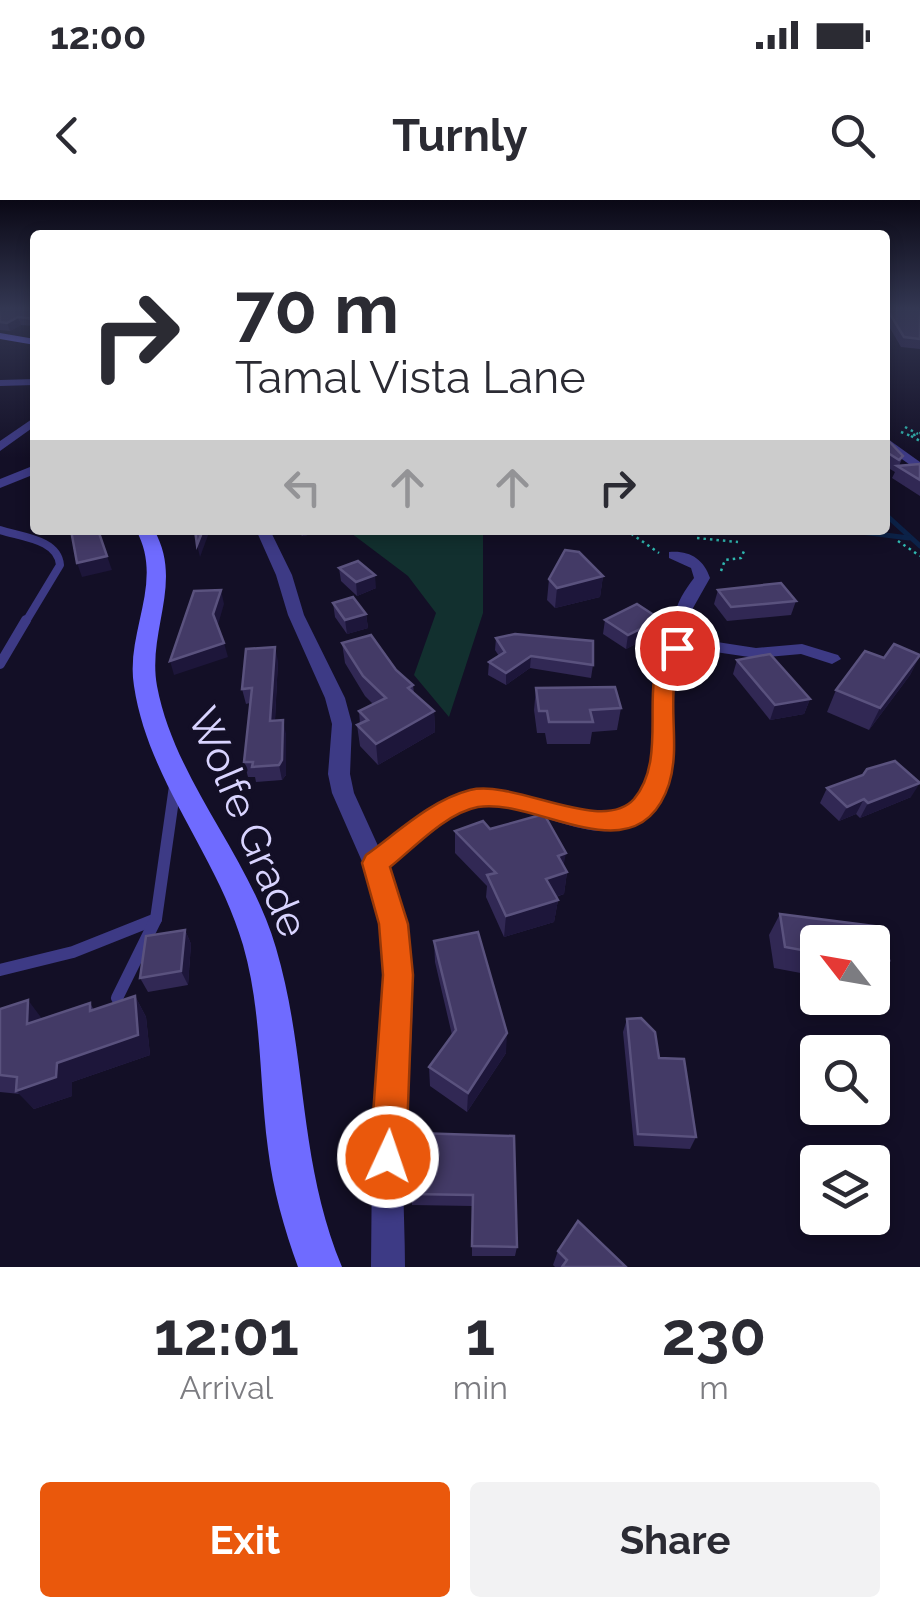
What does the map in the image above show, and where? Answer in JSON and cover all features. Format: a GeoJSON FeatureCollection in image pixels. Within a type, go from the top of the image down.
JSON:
{"type":"FeatureCollection","features":[{"type":"Feature","properties":{"kind":"street"},"geometry":{"type":"LineString","coordinates":[[0,383],[30,382]]}},
{"type":"Feature","properties":{"kind":"street"},"geometry":{"type":"LineString","coordinates":[[0,447],[30,424]]}},
{"type":"Feature","properties":{"kind":"street"},"geometry":{"type":"LineString","coordinates":[[890,445],[920,468]]}},
{"type":"Feature","properties":{"kind":"street"},"geometry":{"type":"LineString","coordinates":[[1,482],[30,471]]}},
{"type":"Feature","properties":{"kind":"street","name":"Wolfe Grade"},"geometry":{"type":"LineString","coordinates":[[148,535],[155,547],[157,576],[143,674],[176,777],[238,891],[260,947],[290,1172],[304,1228],[320,1267]]}},
{"type":"Feature","properties":{"kind":"street"},"geometry":{"type":"LineString","coordinates":[[265,535],[299,622],[336,698],[343,734],[339,774],[342,793],[376,863],[394,924],[398,975],[388,1157],[388,1267]]}},
{"type":"Feature","properties":{"kind":"street"},"geometry":{"type":"LineString","coordinates":[[376,863],[445,810],[474,798],[504,798],[589,821],[622,818],[640,809],[657,784],[666,668],[683,642],[683,602],[702,578],[700,568],[690,558],[668,555]]}},
{"type":"Feature","properties":{"kind":"street"},"geometry":{"type":"LineString","coordinates":[[683,642],[756,653],[802,649],[832,659]]}},
{"type":"Feature","properties":{"kind":"lane"},"geometry":{"type":"LineString","coordinates":[[0,530],[51,546],[59,554],[60,565],[0,664]]}},
{"type":"Feature","properties":{"kind":"lane"},"geometry":{"type":"LineString","coordinates":[[116,998],[156,919],[176,777]]}},
{"type":"Feature","properties":{"kind":"lane"},"geometry":{"type":"LineString","coordinates":[[0,970],[72,952],[156,919]]}},
{"type":"Feature","properties":{"kind":"path"},"geometry":{"type":"LineString","coordinates":[[892,426],[920,441]]}},
{"type":"Feature","properties":{"kind":"path"},"geometry":{"type":"LineString","coordinates":[[905,427],[919,434]]}},
{"type":"Feature","properties":{"kind":"path"},"geometry":{"type":"LineString","coordinates":[[911,436],[919,434]]}},
{"type":"Feature","properties":{"kind":"path"},"geometry":{"type":"LineString","coordinates":[[634,535],[668,555]]}},
{"type":"Feature","properties":{"kind":"path"},"geometry":{"type":"LineString","coordinates":[[698,538],[738,542]]}},
{"type":"Feature","properties":{"kind":"path"},"geometry":{"type":"LineString","coordinates":[[898,541],[920,556]]}},
{"type":"Feature","properties":{"kind":"path"},"geometry":{"type":"LineString","coordinates":[[716,577],[726,560],[741,558],[744,551]]}},
{"type":"Feature","properties":{"kind":"green space"},"geometry":{"type":"Polygon","coordinates":[[[354,535],[483,535],[483,613],[449,717],[414,675],[436,613],[408,576],[354,535]]]}},
{"type":"Feature","properties":{"kind":"building"},"geometry":{"type":"Polygon","coordinates":[[[890,442],[903,456],[899,460],[890,454],[890,442]]]}},
{"type":"Feature","properties":{"kind":"building"},"geometry":{"type":"Polygon","coordinates":[[[920,464],[920,480],[897,466],[920,464]]]}},
{"type":"Feature","properties":{"kind":"building"},"geometry":{"type":"Polygon","coordinates":[[[72,535],[100,535],[107,556],[77,563],[72,535]]]}},
{"type":"Feature","properties":{"kind":"building"},"geometry":{"type":"Polygon","coordinates":[[[565,550],[579,552],[603,576],[557,588],[549,579],[565,550]]]}},
{"type":"Feature","properties":{"kind":"building"},"geometry":{"type":"Polygon","coordinates":[[[358,561],[375,575],[356,582],[339,568],[358,561]]]}},
{"type":"Feature","properties":{"kind":"building"},"geometry":{"type":"Polygon","coordinates":[[[781,583],[796,601],[731,607],[718,590],[781,583]]]}},
{"type":"Feature","properties":{"kind":"building"},"geometry":{"type":"Polygon","coordinates":[[[221,590],[213,614],[224,643],[170,661],[194,591],[221,590]]]}},
{"type":"Feature","properties":{"kind":"building"},"geometry":{"type":"Polygon","coordinates":[[[353,597],[366,614],[345,620],[333,603],[353,597]]]}},
{"type":"Feature","properties":{"kind":"building"},"geometry":{"type":"Polygon","coordinates":[[[637,604],[660,619],[628,635],[605,620],[637,604]]]}},
{"type":"Feature","properties":{"kind":"building"},"geometry":{"type":"Polygon","coordinates":[[[515,634],[593,641],[593,665],[531,656],[506,673],[489,662],[505,652],[496,638],[515,634]]]}},
{"type":"Feature","properties":{"kind":"building"},"geometry":{"type":"Polygon","coordinates":[[[371,635],[396,670],[413,685],[408,688],[434,711],[376,744],[357,725],[368,720],[359,711],[386,698],[363,676],[342,643],[371,635]]]}},
{"type":"Feature","properties":{"kind":"building"},"geometry":{"type":"Polygon","coordinates":[[[894,644],[920,655],[880,708],[836,690],[865,651],[884,658],[894,644]]]}},
{"type":"Feature","properties":{"kind":"building"},"geometry":{"type":"Polygon","coordinates":[[[275,647],[270,721],[283,720],[282,760],[279,765],[252,767],[253,762],[244,762],[252,688],[242,689],[246,649],[275,647]]]}},
{"type":"Feature","properties":{"kind":"building"},"geometry":{"type":"Polygon","coordinates":[[[770,654],[810,699],[775,705],[737,660],[770,654]]]}},
{"type":"Feature","properties":{"kind":"building"},"geometry":{"type":"Polygon","coordinates":[[[615,687],[621,708],[590,710],[593,722],[549,722],[547,711],[539,711],[536,688],[615,687]]]}},
{"type":"Feature","properties":{"kind":"building"},"geometry":{"type":"Polygon","coordinates":[[[895,761],[920,783],[847,807],[827,788],[863,775],[867,769],[895,761]]]}},
{"type":"Feature","properties":{"kind":"building"},"geometry":{"type":"Polygon","coordinates":[[[544,814],[566,853],[558,856],[567,872],[546,879],[558,900],[506,916],[487,875],[496,873],[455,831],[483,821],[490,829],[544,814]]]}},
{"type":"Feature","properties":{"kind":"building"},"geometry":{"type":"Polygon","coordinates":[[[780,914],[865,925],[800,925],[800,950],[785,947],[780,914]]]}},
{"type":"Feature","properties":{"kind":"building"},"geometry":{"type":"Polygon","coordinates":[[[185,930],[181,971],[140,978],[146,936],[185,930]]]}},
{"type":"Feature","properties":{"kind":"building"},"geometry":{"type":"Polygon","coordinates":[[[478,932],[507,1033],[468,1093],[429,1067],[456,1030],[434,941],[478,932]]]}},
{"type":"Feature","properties":{"kind":"building"},"geometry":{"type":"Polygon","coordinates":[[[135,996],[138,1035],[57,1063],[56,1077],[16,1091],[17,1077],[0,1075],[0,1009],[28,1000],[27,1024],[90,1003],[90,1011],[135,996]]]}},
{"type":"Feature","properties":{"kind":"building"},"geometry":{"type":"Polygon","coordinates":[[[641,1018],[655,1032],[659,1058],[684,1059],[696,1137],[638,1134],[627,1019],[641,1018]]]}},
{"type":"Feature","properties":{"kind":"building"},"geometry":{"type":"Polygon","coordinates":[[[415,1133],[514,1136],[517,1247],[472,1246],[473,1195],[411,1194],[415,1133]]]}},
{"type":"Feature","properties":{"kind":"building"},"geometry":{"type":"Polygon","coordinates":[[[578,1221],[626,1267],[562,1267],[567,1260],[558,1251],[578,1221]]]}},
{"type":"Feature","properties":{"kind":"waterway"},"geometry":{"type":"LineString","coordinates":[[890,519],[920,546]]}},
{"type":"Feature","properties":{"kind":"waterway"},"geometry":{"type":"LineString","coordinates":[[885,535],[909,538]]}},
{"type":"Feature","properties":{"kind":"route"},"geometry":{"type":"LineString","coordinates":[[388,1157],[398,975],[394,924],[376,863],[445,810],[474,798],[494,796],[589,821],[611,821],[640,809],[657,784],[666,724],[664,676],[677,648]]}}]}
